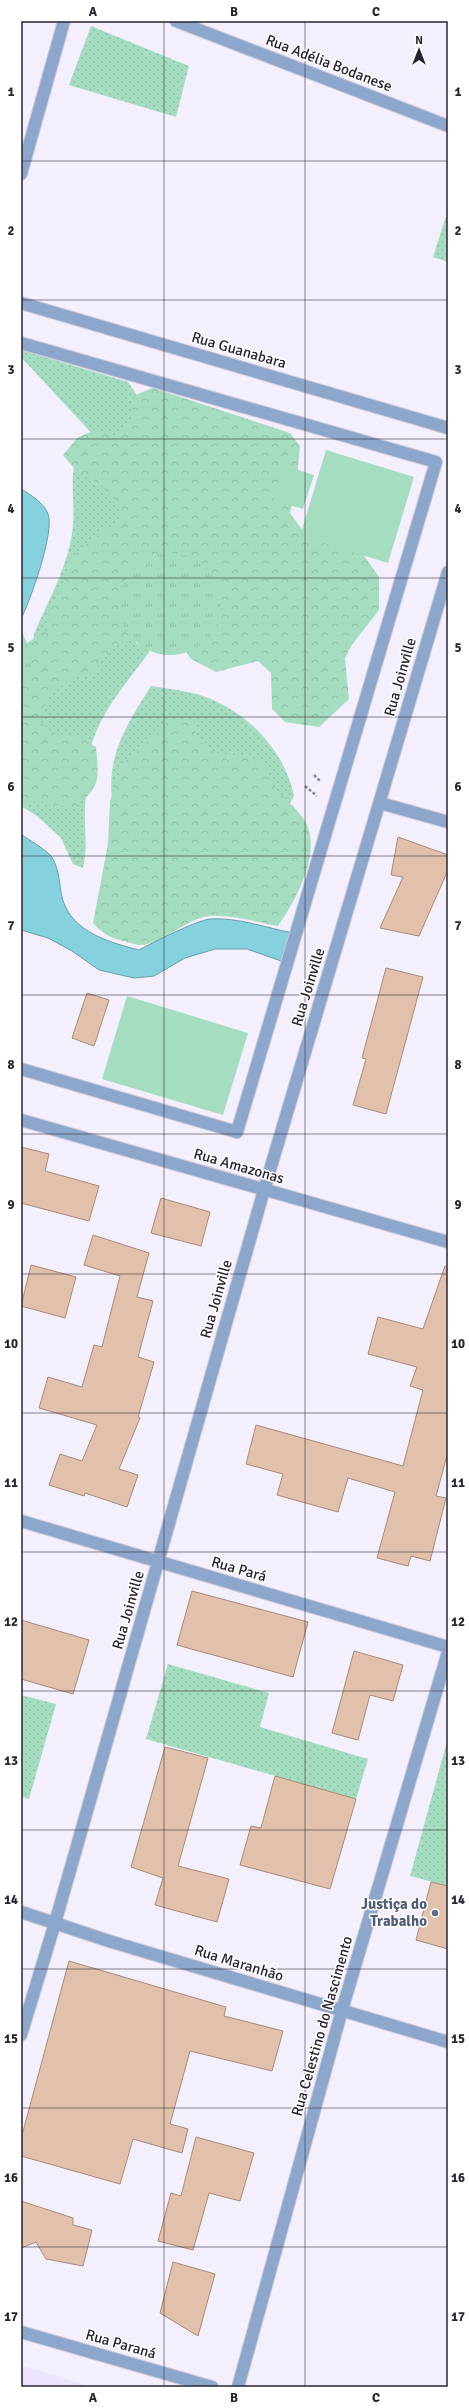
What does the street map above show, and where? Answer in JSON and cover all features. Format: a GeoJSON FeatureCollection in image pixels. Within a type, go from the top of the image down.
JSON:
{"type":"FeatureCollection","features":[{"type":"Feature","properties":{"kind":"street"},"geometry":{"type":"LineString","coordinates":[[21,174],[64,21]]}},
{"type":"Feature","properties":{"kind":"street","name":"Rua Adélia Bodanese"},"geometry":{"type":"LineString","coordinates":[[176,21],[448,126]]}},
{"type":"Feature","properties":{"kind":"street","name":"Rua Guanabara"},"geometry":{"type":"LineString","coordinates":[[21,303],[448,428]]}},
{"type":"Feature","properties":{"kind":"street"},"geometry":{"type":"LineString","coordinates":[[21,343],[436,462],[237,1132],[21,1069]]}},
{"type":"Feature","properties":{"kind":"street","name":"Rua Joinville"},"geometry":{"type":"LineString","coordinates":[[21,2035],[55,1923],[264,1190],[448,572]]}},
{"type":"Feature","properties":{"kind":"street"},"geometry":{"type":"LineString","coordinates":[[380,803],[448,822]]}},
{"type":"Feature","properties":{"kind":"street","name":"Rua Amazonas"},"geometry":{"type":"LineString","coordinates":[[21,1120],[448,1242]]}},
{"type":"Feature","properties":{"kind":"street","name":"Rua Pará"},"geometry":{"type":"LineString","coordinates":[[21,1520],[158,1562],[448,1647]]}},
{"type":"Feature","properties":{"kind":"street","name":"Rua Celestino do Nascimento"},"geometry":{"type":"LineString","coordinates":[[238,2387],[342,2010],[448,1652]]}},
{"type":"Feature","properties":{"kind":"street","name":"Rua Maranhão"},"geometry":{"type":"LineString","coordinates":[[21,1912],[448,2042]]}},
{"type":"Feature","properties":{"kind":"street","name":"Rua Paraná"},"geometry":{"type":"LineString","coordinates":[[21,2332],[212,2387]]}},
{"type":"Feature","properties":{"kind":"shaded area"},"geometry":{"type":"Polygon","coordinates":[[[21,2365],[92,2387],[21,2387],[21,2365]]]}},
{"type":"Feature","properties":{"kind":"green space"},"geometry":{"type":"Polygon","coordinates":[[[91,26],[189,66],[176,117],[69,85],[91,26]]]}},
{"type":"Feature","properties":{"kind":"green space"},"geometry":{"type":"Polygon","coordinates":[[[448,210],[448,262],[433,257],[448,210]]]}},
{"type":"Feature","properties":{"kind":"green space"},"geometry":{"type":"Polygon","coordinates":[[[21,350],[128,382],[143,404],[232,424],[96,438],[21,357],[21,350]]]}},
{"type":"Feature","properties":{"kind":"green space"},"geometry":{"type":"Polygon","coordinates":[[[153,388],[290,433],[300,446],[296,488],[290,513],[305,534],[358,547],[379,577],[379,610],[351,646],[345,658],[349,699],[319,727],[285,722],[272,709],[271,673],[258,661],[216,672],[191,659],[179,641],[157,634],[126,639],[105,656],[92,674],[71,678],[48,698],[41,723],[54,734],[75,735],[96,747],[98,767],[94,788],[74,808],[37,801],[21,806],[21,647],[49,629],[49,612],[63,584],[70,558],[105,530],[119,524],[119,505],[100,484],[74,468],[63,455],[77,438],[97,429],[112,436],[130,424],[135,395],[153,388]]]}},
{"type":"Feature","properties":{"kind":"green space"},"geometry":{"type":"Polygon","coordinates":[[[326,450],[414,477],[388,563],[300,536],[326,450]]]}},
{"type":"Feature","properties":{"kind":"green space"},"geometry":{"type":"Polygon","coordinates":[[[75,461],[118,476],[136,643],[150,651],[113,700],[101,721],[90,750],[86,779],[86,845],[83,868],[73,864],[61,838],[37,816],[21,806],[21,692],[33,645],[34,634],[58,581],[68,553],[73,525],[73,477],[75,461]]]}},
{"type":"Feature","properties":{"kind":"green space"},"geometry":{"type":"Polygon","coordinates":[[[283,465],[314,475],[303,509],[273,500],[283,465]]]}},
{"type":"Feature","properties":{"kind":"green space"},"geometry":{"type":"Polygon","coordinates":[[[170,553],[190,557],[198,561],[206,568],[213,576],[217,584],[221,604],[217,624],[213,632],[206,640],[198,647],[190,651],[170,655],[150,651],[142,647],[134,640],[127,632],[123,624],[119,604],[123,584],[127,576],[134,568],[142,561],[150,557],[170,553]]]}},
{"type":"Feature","properties":{"kind":"green space"},"geometry":{"type":"Polygon","coordinates":[[[22,633],[26,640],[31,660],[29,672],[21,686],[22,633]]]}},
{"type":"Feature","properties":{"kind":"green space"},"geometry":{"type":"Polygon","coordinates":[[[151,686],[188,692],[208,698],[238,714],[263,736],[283,764],[294,796],[275,830],[115,815],[111,779],[118,747],[132,717],[151,686]]]}},
{"type":"Feature","properties":{"kind":"green space"},"geometry":{"type":"Polygon","coordinates":[[[170,720],[194,721],[197,739],[209,748],[223,754],[244,755],[261,763],[266,769],[276,789],[306,822],[311,839],[308,866],[298,892],[278,926],[235,917],[209,916],[191,922],[155,941],[138,945],[110,937],[93,923],[108,844],[110,801],[123,764],[170,720]]]}},
{"type":"Feature","properties":{"kind":"green space"},"geometry":{"type":"Polygon","coordinates":[[[127,996],[248,1033],[223,1115],[102,1079],[127,996]]]}},
{"type":"Feature","properties":{"kind":"green space"},"geometry":{"type":"Polygon","coordinates":[[[168,1664],[269,1693],[260,1727],[368,1759],[356,1799],[146,1739],[168,1664]]]}},
{"type":"Feature","properties":{"kind":"green space"},"geometry":{"type":"Polygon","coordinates":[[[21,1695],[56,1704],[29,1799],[21,1797],[21,1695]]]}},
{"type":"Feature","properties":{"kind":"green space"},"geometry":{"type":"Polygon","coordinates":[[[448,1738],[448,1886],[410,1876],[448,1738]]]}},
{"type":"Feature","properties":{"kind":"water"},"geometry":{"type":"Polygon","coordinates":[[[21,489],[44,506],[48,514],[49,523],[45,550],[30,598],[21,619],[21,489]]]}},
{"type":"Feature","properties":{"kind":"water"},"geometry":{"type":"Polygon","coordinates":[[[21,834],[41,847],[51,856],[57,868],[61,894],[65,906],[78,924],[97,936],[139,950],[174,932],[203,921],[210,919],[231,920],[252,923],[293,933],[284,962],[247,949],[215,949],[185,958],[154,976],[134,978],[99,970],[72,951],[48,938],[21,930],[21,834]]]}},
{"type":"Feature","properties":{"kind":"building"},"geometry":{"type":"Polygon","coordinates":[[[398,837],[448,855],[448,870],[419,936],[380,928],[403,877],[391,875],[398,837]]]}},
{"type":"Feature","properties":{"kind":"building"},"geometry":{"type":"Polygon","coordinates":[[[386,968],[423,977],[386,1114],[353,1105],[366,1059],[362,1058],[386,968]]]}},
{"type":"Feature","properties":{"kind":"building"},"geometry":{"type":"Polygon","coordinates":[[[87,993],[109,1000],[94,1046],[72,1038],[87,993]]]}},
{"type":"Feature","properties":{"kind":"building"},"geometry":{"type":"Polygon","coordinates":[[[21,1147],[49,1154],[45,1171],[99,1186],[89,1221],[21,1203],[21,1147]]]}},
{"type":"Feature","properties":{"kind":"building"},"geometry":{"type":"Polygon","coordinates":[[[161,1198],[210,1212],[201,1246],[151,1233],[161,1198]]]}},
{"type":"Feature","properties":{"kind":"building"},"geometry":{"type":"Polygon","coordinates":[[[93,1235],[149,1253],[137,1297],[153,1301],[138,1357],[154,1362],[138,1417],[140,1418],[119,1469],[138,1475],[127,1507],[85,1493],[84,1496],[49,1485],[60,1454],[82,1461],[97,1425],[39,1408],[48,1377],[82,1387],[94,1345],[102,1347],[120,1276],[84,1265],[93,1235]]]}},
{"type":"Feature","properties":{"kind":"building"},"geometry":{"type":"Polygon","coordinates":[[[31,1265],[76,1277],[65,1318],[21,1306],[31,1265]]]}},
{"type":"Feature","properties":{"kind":"building"},"geometry":{"type":"Polygon","coordinates":[[[445,1266],[448,1267],[448,1452],[436,1496],[446,1498],[430,1561],[411,1556],[408,1566],[377,1558],[395,1492],[348,1478],[338,1512],[277,1495],[283,1474],[246,1464],[256,1425],[403,1466],[423,1390],[410,1386],[417,1367],[368,1354],[378,1317],[423,1329],[445,1266]]]}},
{"type":"Feature","properties":{"kind":"building"},"geometry":{"type":"Polygon","coordinates":[[[192,1591],[308,1622],[293,1677],[177,1645],[192,1591]]]}},
{"type":"Feature","properties":{"kind":"building"},"geometry":{"type":"Polygon","coordinates":[[[21,1620],[89,1640],[73,1694],[21,1679],[21,1620]]]}},
{"type":"Feature","properties":{"kind":"building"},"geometry":{"type":"Polygon","coordinates":[[[354,1651],[403,1665],[393,1701],[370,1695],[358,1740],[332,1733],[354,1651]]]}},
{"type":"Feature","properties":{"kind":"building"},"geometry":{"type":"Polygon","coordinates":[[[165,1747],[208,1758],[178,1866],[229,1879],[217,1922],[155,1905],[163,1878],[131,1867],[165,1747]]]}},
{"type":"Feature","properties":{"kind":"building"},"geometry":{"type":"Polygon","coordinates":[[[275,1776],[356,1799],[330,1889],[240,1865],[251,1826],[261,1828],[275,1776]]]}},
{"type":"Feature","properties":{"kind":"building","name":"Justiça do Trabalho"},"geometry":{"type":"Polygon","coordinates":[[[431,1882],[448,1886],[448,1949],[416,1940],[431,1882]]]}},
{"type":"Feature","properties":{"kind":"building"},"geometry":{"type":"Polygon","coordinates":[[[69,1961],[226,2007],[224,2016],[283,2031],[272,2071],[190,2051],[170,2124],[188,2129],[182,2153],[133,2139],[120,2184],[21,2156],[21,2139],[69,1961]]]}},
{"type":"Feature","properties":{"kind":"building"},"geometry":{"type":"Polygon","coordinates":[[[196,2137],[254,2153],[240,2201],[209,2193],[193,2250],[158,2241],[171,2193],[181,2196],[196,2137]]]}},
{"type":"Feature","properties":{"kind":"building"},"geometry":{"type":"Polygon","coordinates":[[[21,2201],[73,2218],[73,2225],[92,2230],[83,2266],[46,2259],[36,2242],[21,2248],[21,2201]]]}},
{"type":"Feature","properties":{"kind":"building"},"geometry":{"type":"Polygon","coordinates":[[[173,2262],[215,2274],[198,2336],[160,2313],[173,2262]]]}},
{"type":"Feature","properties":{"kind":"place","name":"Justiça do Trabalho"},"geometry":{"type":"Point","coordinates":[435,1913]}}]}
